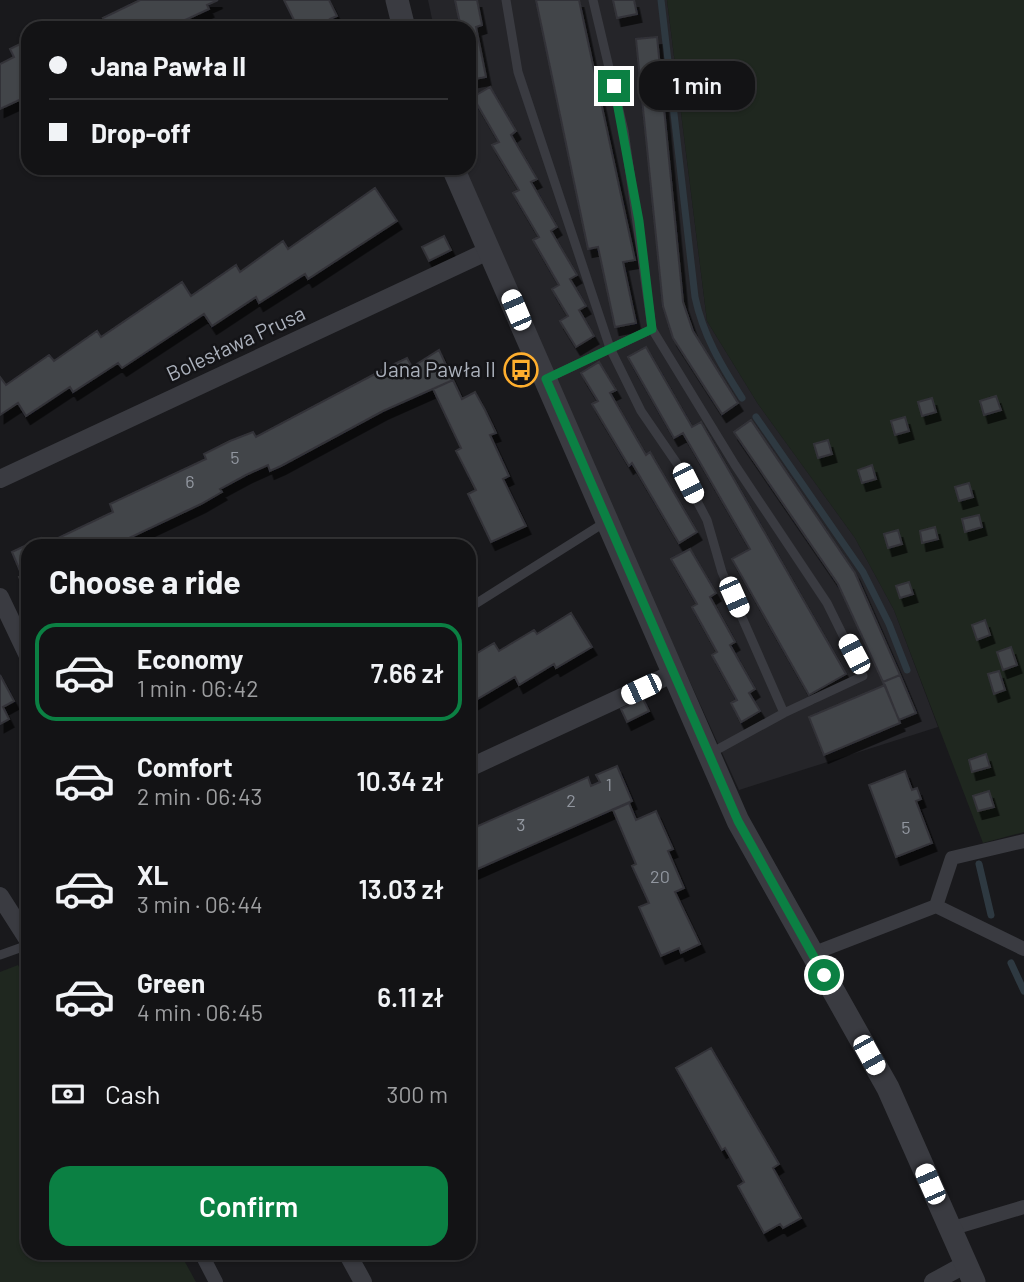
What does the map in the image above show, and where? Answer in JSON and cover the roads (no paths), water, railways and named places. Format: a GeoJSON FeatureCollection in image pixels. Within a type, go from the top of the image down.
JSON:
{"type":"FeatureCollection","features":[{"type":"Feature","properties":{"kind":"street"},"geometry":{"type":"LineString","coordinates":[[397,0],[402,21]]}},
{"type":"Feature","properties":{"kind":"street"},"geometry":{"type":"LineString","coordinates":[[456,175],[738,821],[888,1088],[970,1273],[933,1282]]}},
{"type":"Feature","properties":{"kind":"street","name":"Bolesława Prusa"},"geometry":{"type":"LineString","coordinates":[[0,479],[490,250]]}},
{"type":"Feature","properties":{"kind":"street"},"geometry":{"type":"LineString","coordinates":[[0,597],[21,641]]}},
{"type":"Feature","properties":{"kind":"street"},"geometry":{"type":"LineString","coordinates":[[476,765],[674,673]]}},
{"type":"Feature","properties":{"kind":"street"},"geometry":{"type":"LineString","coordinates":[[936,906],[952,858],[1024,841]]}},
{"type":"Feature","properties":{"kind":"street"},"geometry":{"type":"LineString","coordinates":[[0,896],[21,930]]}},
{"type":"Feature","properties":{"kind":"street"},"geometry":{"type":"LineString","coordinates":[[812,954],[936,906],[1024,949]]}},
{"type":"Feature","properties":{"kind":"street"},"geometry":{"type":"LineString","coordinates":[[950,1228],[1024,1207]]}},
{"type":"Feature","properties":{"kind":"street"},"geometry":{"type":"LineString","coordinates":[[205,1260],[216,1282]]}},
{"type":"Feature","properties":{"kind":"street"},"geometry":{"type":"LineString","coordinates":[[351,1260],[363,1282]]}},
{"type":"Feature","properties":{"kind":"lane"},"geometry":{"type":"LineString","coordinates":[[506,0],[517,72],[610,348],[641,411],[678,465],[707,520],[722,572],[784,713]]}},
{"type":"Feature","properties":{"kind":"lane"},"geometry":{"type":"LineString","coordinates":[[593,0],[624,131],[652,329],[734,465],[827,603],[863,676],[784,713],[709,754]]}},
{"type":"Feature","properties":{"kind":"lane"},"geometry":{"type":"LineString","coordinates":[[546,379],[652,329]]}},
{"type":"Feature","properties":{"kind":"lane"},"geometry":{"type":"LineString","coordinates":[[476,604],[608,521]]}},
{"type":"Feature","properties":{"kind":"lane"},"geometry":{"type":"LineString","coordinates":[[0,955],[21,945]]}},
{"type":"Feature","properties":{"kind":"waterway"},"geometry":{"type":"LineString","coordinates":[[661,0],[695,297],[714,349],[742,398]]}},
{"type":"Feature","properties":{"kind":"waterway"},"geometry":{"type":"LineString","coordinates":[[756,417],[863,572],[889,624],[907,670]]}},
{"type":"Feature","properties":{"kind":"waterway"},"geometry":{"type":"LineString","coordinates":[[979,864],[991,915]]}},
{"type":"Feature","properties":{"kind":"waterway"},"geometry":{"type":"LineString","coordinates":[[1011,963],[1024,991]]}},
{"type":"Feature","properties":{"kind":"place","name":"Jana Pawła II"},"geometry":{"type":"Point","coordinates":[521,370]}}]}
